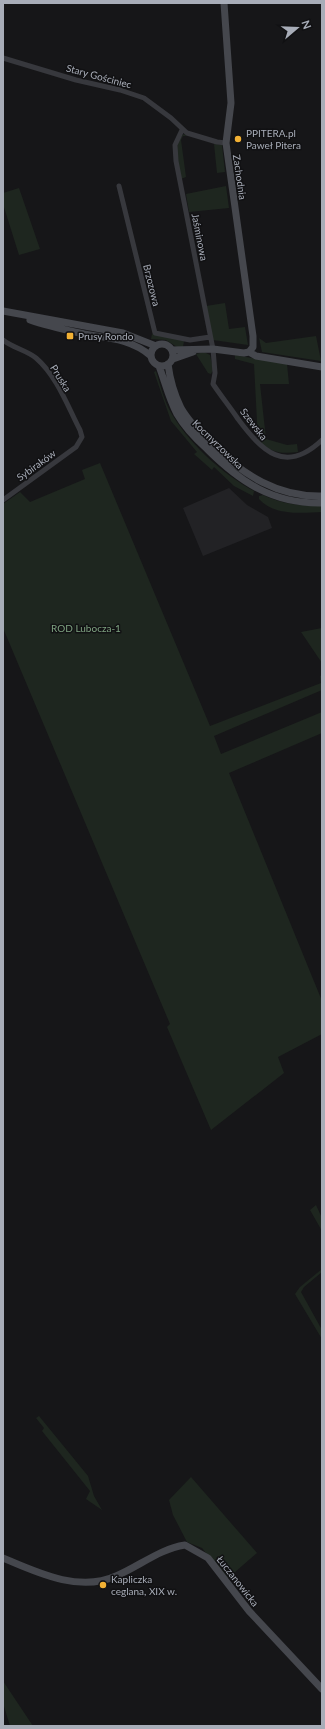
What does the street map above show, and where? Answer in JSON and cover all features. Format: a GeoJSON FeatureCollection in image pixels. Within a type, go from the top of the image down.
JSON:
{"type":"FeatureCollection","features":[{"type":"Feature","properties":{"kind":"street","name":"Zachodnia"},"geometry":{"type":"LineString","coordinates":[[224,3],[231,103],[226,143],[253,336],[253,347],[249,352]]}},
{"type":"Feature","properties":{"kind":"street","name":"Stary Gościniec"},"geometry":{"type":"LineString","coordinates":[[3,58],[76,80],[120,90],[144,98],[171,118],[182,130],[187,133],[217,142],[226,143]]}},
{"type":"Feature","properties":{"kind":"street","name":"Jaśminowa"},"geometry":{"type":"LineString","coordinates":[[182,130],[176,145],[176,161],[212,349]]}},
{"type":"Feature","properties":{"kind":"street","name":"Brzozowa"},"geometry":{"type":"LineString","coordinates":[[119,186],[155,333],[190,340],[210,337]]}},
{"type":"Feature","properties":{"kind":"street"},"geometry":{"type":"LineString","coordinates":[[3,311],[123,333],[156,346],[165,345],[172,350],[212,349],[244,353],[249,352],[256,356],[322,367]]}},
{"type":"Feature","properties":{"kind":"street"},"geometry":{"type":"LineString","coordinates":[[12,313],[34,321],[78,332],[116,338],[135,345],[151,356],[153,362],[159,366],[198,350]]}},
{"type":"Feature","properties":{"kind":"street","name":"Pruska"},"geometry":{"type":"LineString","coordinates":[[3,340],[35,357],[47,371],[80,430],[82,437],[79,443]]}},
{"type":"Feature","properties":{"kind":"street"},"geometry":{"type":"LineString","coordinates":[[151,356],[156,346]]}},
{"type":"Feature","properties":{"kind":"street","name":"Szewska"},"geometry":{"type":"LineString","coordinates":[[212,349],[215,373],[213,384],[261,448],[278,456],[291,456],[307,452],[322,440]]}},
{"type":"Feature","properties":{"kind":"street"},"geometry":{"type":"LineString","coordinates":[[170,362],[172,350]]}},
{"type":"Feature","properties":{"kind":"street","name":"Kocmyrzowska"},"geometry":{"type":"LineString","coordinates":[[170,362],[176,397],[187,418],[202,436],[239,469],[263,484],[279,490],[308,496],[322,496]]}},
{"type":"Feature","properties":{"kind":"street","name":"Kocmyrzowska"},"geometry":{"type":"LineString","coordinates":[[159,366],[169,397],[178,416],[189,432],[222,464],[260,491],[289,500],[322,503]]}},
{"type":"Feature","properties":{"kind":"street","name":"Sybiraków"},"geometry":{"type":"LineString","coordinates":[[3,500],[79,443]]}},
{"type":"Feature","properties":{"kind":"street","name":"Łuczanowicka"},"geometry":{"type":"LineString","coordinates":[[3,1558],[49,1576],[80,1582],[97,1581],[115,1577],[162,1551],[185,1545],[208,1558],[249,1611],[322,1690]]}},
{"type":"Feature","properties":{"kind":"shaded area"},"geometry":{"type":"Polygon","coordinates":[[[229,488],[247,505],[268,517],[272,528],[203,556],[183,508],[229,488]]]}},
{"type":"Feature","properties":{"kind":"green space"},"geometry":{"type":"Polygon","coordinates":[[[184,134],[187,136],[183,136],[181,140],[186,177],[181,179],[177,148],[180,137],[184,134]]]}},
{"type":"Feature","properties":{"kind":"green space"},"geometry":{"type":"Polygon","coordinates":[[[214,144],[222,145],[225,172],[217,173],[214,144]]]}},
{"type":"Feature","properties":{"kind":"green space"},"geometry":{"type":"Polygon","coordinates":[[[226,186],[229,208],[189,212],[186,194],[226,186]]]}},
{"type":"Feature","properties":{"kind":"green space"},"geometry":{"type":"Polygon","coordinates":[[[19,188],[40,249],[19,255],[3,204],[3,193],[19,188]]]}},
{"type":"Feature","properties":{"kind":"green space"},"geometry":{"type":"Polygon","coordinates":[[[225,303],[229,329],[245,327],[248,345],[213,340],[206,306],[225,303]]]}},
{"type":"Feature","properties":{"kind":"green space"},"geometry":{"type":"Polygon","coordinates":[[[152,334],[184,341],[183,347],[177,347],[166,340],[151,339],[152,334]]]}},
{"type":"Feature","properties":{"kind":"green space"},"geometry":{"type":"Polygon","coordinates":[[[316,336],[321,361],[262,352],[259,338],[266,343],[316,336]]]}},
{"type":"Feature","properties":{"kind":"green space"},"geometry":{"type":"Polygon","coordinates":[[[204,352],[210,355],[213,370],[211,374],[208,373],[196,354],[204,352]]]}},
{"type":"Feature","properties":{"kind":"green space"},"geometry":{"type":"Polygon","coordinates":[[[235,355],[287,364],[289,384],[260,384],[266,439],[287,445],[297,444],[298,452],[276,452],[267,448],[258,440],[254,364],[235,359],[235,355]]]}},
{"type":"Feature","properties":{"kind":"green space"},"geometry":{"type":"Polygon","coordinates":[[[156,371],[169,409],[185,433],[206,456],[230,476],[254,491],[253,496],[234,486],[214,467],[212,470],[194,454],[197,452],[171,421],[154,372],[156,371]]]}},
{"type":"Feature","properties":{"kind":"green space","name":"ROD Lubocza-1"},"geometry":{"type":"Polygon","coordinates":[[[100,463],[210,726],[321,683],[320,676],[322,675],[322,690],[214,736],[221,754],[322,712],[322,733],[229,773],[322,1001],[322,1034],[278,1057],[284,1073],[211,1130],[167,1027],[170,1024],[3,628],[3,504],[20,492],[30,502],[85,479],[82,470],[100,463]]]}},
{"type":"Feature","properties":{"kind":"green space"},"geometry":{"type":"Polygon","coordinates":[[[263,495],[277,501],[292,504],[322,506],[322,512],[297,513],[280,511],[265,504],[259,499],[259,496],[263,495]]]}},
{"type":"Feature","properties":{"kind":"green space"},"geometry":{"type":"Polygon","coordinates":[[[322,628],[322,663],[301,632],[322,628]]]}},
{"type":"Feature","properties":{"kind":"green space"},"geometry":{"type":"Polygon","coordinates":[[[316,1205],[322,1218],[322,1231],[310,1210],[316,1205]]]}},
{"type":"Feature","properties":{"kind":"green space"},"geometry":{"type":"Polygon","coordinates":[[[322,1269],[322,1272],[304,1287],[301,1292],[322,1330],[322,1339],[295,1294],[300,1287],[322,1269]]]}},
{"type":"Feature","properties":{"kind":"green space"},"geometry":{"type":"Polygon","coordinates":[[[39,1416],[88,1476],[94,1496],[102,1510],[86,1499],[90,1491],[42,1431],[44,1428],[36,1418],[39,1416]]]}},
{"type":"Feature","properties":{"kind":"green space"},"geometry":{"type":"Polygon","coordinates":[[[191,1477],[257,1553],[227,1579],[202,1548],[187,1542],[173,1515],[169,1500],[191,1477]]]}},
{"type":"Feature","properties":{"kind":"green space"},"geometry":{"type":"Polygon","coordinates":[[[3,1681],[33,1726],[10,1726],[3,1703],[3,1681]]]}},
{"type":"Feature","properties":{"kind":"place","name":"PPITERA.pl Paweł Pitera"},"geometry":{"type":"Point","coordinates":[238,139]}},
{"type":"Feature","properties":{"kind":"place","name":"Prusy Rondo"},"geometry":{"type":"Point","coordinates":[70,336]}},
{"type":"Feature","properties":{"kind":"place","name":"Kapliczka ceglana, XIX w."},"geometry":{"type":"Point","coordinates":[103,1585]}}]}
